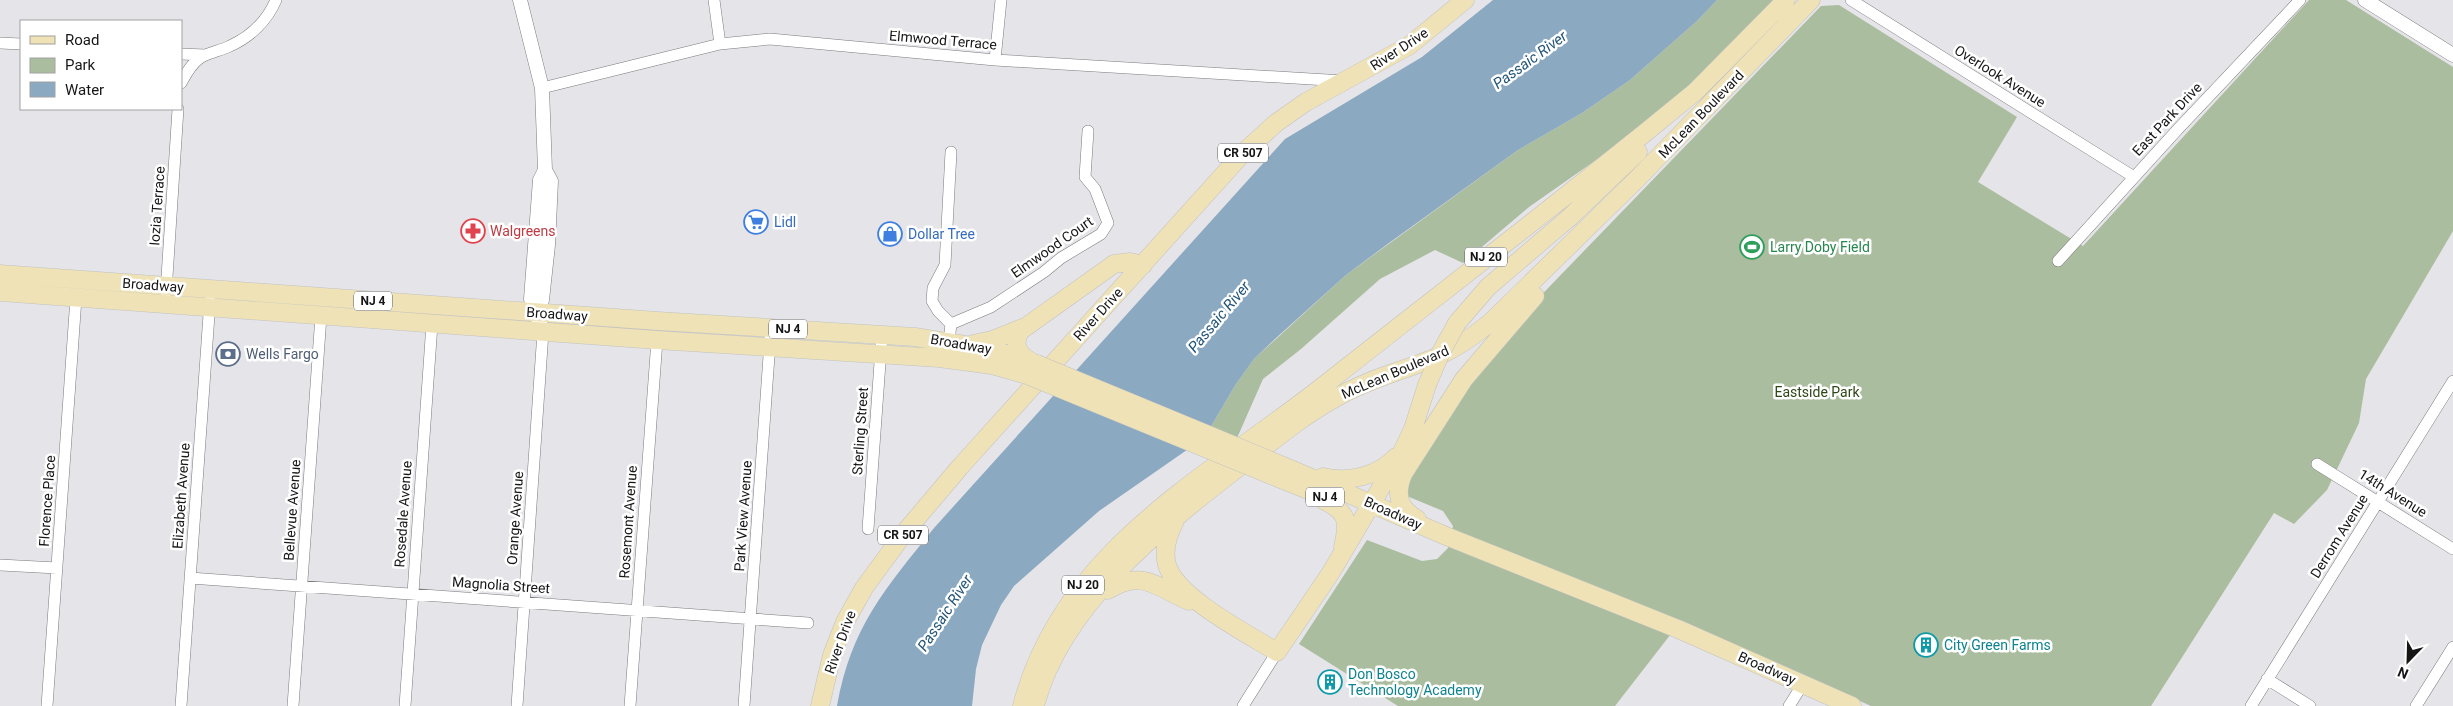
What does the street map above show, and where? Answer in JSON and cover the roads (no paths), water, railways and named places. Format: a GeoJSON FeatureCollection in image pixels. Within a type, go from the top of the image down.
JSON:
{"type":"FeatureCollection","features":[{"type":"Feature","properties":{"kind":"main road","name":"River Drive"},"geometry":{"type":"LineString","coordinates":[[820,706],[832,655],[845,622],[876,572],[920,512],[1243,153],[1276,123],[1410,44],[1465,0]]}},
{"type":"Feature","properties":{"kind":"main road","name":"McLean Boulevard"},"geometry":{"type":"LineString","coordinates":[[1022,706],[1038,660],[1064,613],[1096,569],[1134,529],[1304,401],[1695,92],[1786,0]]}},
{"type":"Feature","properties":{"kind":"main road","name":"McLean Boulevard"},"geometry":{"type":"LineString","coordinates":[[1035,706],[1043,680],[1057,649],[1087,605],[1110,580],[1176,518],[1247,461],[1326,403],[1367,383],[1436,357],[1479,332],[1514,301],[1613,203],[1812,0]]}},
{"type":"Feature","properties":{"kind":"main road"},"geometry":{"type":"LineString","coordinates":[[1087,605],[1117,584],[1135,579],[1154,582],[1178,596],[1203,606],[1277,652],[1299,623],[1370,509],[1402,452],[1413,429],[1427,385],[1441,352],[1458,323],[1488,287],[1608,181],[1695,92]]}},
{"type":"Feature","properties":{"kind":"main road"},"geometry":{"type":"LineString","coordinates":[[1444,541],[1402,507],[1398,490],[1403,474],[1464,379],[1526,305],[1581,247],[1613,203]]}},
{"type":"Feature","properties":{"kind":"main road"},"geometry":{"type":"LineString","coordinates":[[1032,370],[1027,359],[1018,350],[1016,337],[1025,327],[1114,264],[1130,262],[1143,265]]}},
{"type":"Feature","properties":{"kind":"main road","name":"Broadway"},"geometry":{"type":"LineString","coordinates":[[0,274],[882,335],[950,332],[967,344],[1444,541],[1678,629],[1796,694],[1825,706]]}},
{"type":"Feature","properties":{"kind":"main road","name":"Broadway"},"geometry":{"type":"LineString","coordinates":[[0,292],[543,332],[964,360],[1032,370]]}},
{"type":"Feature","properties":{"kind":"main road"},"geometry":{"type":"LineString","coordinates":[[967,344],[984,342],[1025,327]]}},
{"type":"Feature","properties":{"kind":"main road"},"geometry":{"type":"LineString","coordinates":[[1288,475],[1329,479],[1355,479],[1379,470],[1402,452]]}},
{"type":"Feature","properties":{"kind":"main road"},"geometry":{"type":"LineString","coordinates":[[1288,475],[1338,508],[1345,517],[1347,529],[1340,557]]}},
{"type":"Feature","properties":{"kind":"main road"},"geometry":{"type":"LineString","coordinates":[[1176,518],[1167,540],[1167,564],[1175,580],[1203,606]]}},
{"type":"Feature","properties":{"kind":"main road","name":"Broadway"},"geometry":{"type":"LineString","coordinates":[[1796,694],[1852,706]]}},
{"type":"Feature","properties":{"kind":"street"},"geometry":{"type":"LineString","coordinates":[[182,54],[205,55],[229,47],[254,31],[265,19],[276,0]]}},
{"type":"Feature","properties":{"kind":"street"},"geometry":{"type":"LineString","coordinates":[[520,0],[542,88],[545,170],[551,181],[548,245],[542,300],[535,312],[543,332]]}},
{"type":"Feature","properties":{"kind":"street"},"geometry":{"type":"LineString","coordinates":[[714,0],[720,44]]}},
{"type":"Feature","properties":{"kind":"street"},"geometry":{"type":"LineString","coordinates":[[995,60],[1000,0]]}},
{"type":"Feature","properties":{"kind":"street","name":"Overlook Avenue"},"geometry":{"type":"LineString","coordinates":[[1851,0],[2134,177]]}},
{"type":"Feature","properties":{"kind":"street","name":"East Park Drive"},"geometry":{"type":"LineString","coordinates":[[2058,261],[2300,0]]}},
{"type":"Feature","properties":{"kind":"street"},"geometry":{"type":"LineString","coordinates":[[2366,0],[2453,55]]}},
{"type":"Feature","properties":{"kind":"street","name":"Elmwood Terrace"},"geometry":{"type":"LineString","coordinates":[[542,88],[720,44],[770,39],[995,60],[1346,81]]}},
{"type":"Feature","properties":{"kind":"street"},"geometry":{"type":"LineString","coordinates":[[0,43],[20,44]]}},
{"type":"Feature","properties":{"kind":"street"},"geometry":{"type":"LineString","coordinates":[[182,81],[192,66],[205,55]]}},
{"type":"Feature","properties":{"kind":"street","name":"Iozia Terrace"},"geometry":{"type":"LineString","coordinates":[[165,304],[178,110]]}},
{"type":"Feature","properties":{"kind":"street","name":"Elmwood Court"},"geometry":{"type":"LineString","coordinates":[[950,332],[992,307],[1044,272],[1068,253],[1101,234],[1108,223],[1095,189],[1085,177],[1088,131]]}},
{"type":"Feature","properties":{"kind":"street"},"geometry":{"type":"LineString","coordinates":[[950,152],[945,265],[933,288],[932,301],[950,332]]}},
{"type":"Feature","properties":{"kind":"street","name":"Elizabeth Avenue"},"geometry":{"type":"LineString","coordinates":[[181,706],[211,289]]}},
{"type":"Feature","properties":{"kind":"street","name":"Florence Place"},"geometry":{"type":"LineString","coordinates":[[47,706],[76,298]]}},
{"type":"Feature","properties":{"kind":"street","name":"Bellevue Avenue"},"geometry":{"type":"LineString","coordinates":[[293,706],[321,316]]}},
{"type":"Feature","properties":{"kind":"street","name":"Rosedale Avenue"},"geometry":{"type":"LineString","coordinates":[[405,706],[432,324]]}},
{"type":"Feature","properties":{"kind":"street","name":"Park View Avenue"},"geometry":{"type":"LineString","coordinates":[[744,706],[771,328]]}},
{"type":"Feature","properties":{"kind":"street","name":"Orange Avenue"},"geometry":{"type":"LineString","coordinates":[[516,706],[543,332]]}},
{"type":"Feature","properties":{"kind":"street","name":"Sterling Street"},"geometry":{"type":"LineString","coordinates":[[868,529],[882,335]]}},
{"type":"Feature","properties":{"kind":"street","name":"Rosemont Avenue"},"geometry":{"type":"LineString","coordinates":[[630,706],[657,340]]}},
{"type":"Feature","properties":{"kind":"street","name":"Derrom Avenue"},"geometry":{"type":"LineString","coordinates":[[2252,706],[2453,381]]}},
{"type":"Feature","properties":{"kind":"street","name":"14th Avenue"},"geometry":{"type":"LineString","coordinates":[[2317,464],[2453,549]]}},
{"type":"Feature","properties":{"kind":"street"},"geometry":{"type":"LineString","coordinates":[[0,565],[57,568]]}},
{"type":"Feature","properties":{"kind":"street","name":"Magnolia Street"},"geometry":{"type":"LineString","coordinates":[[190,578],[808,623]]}},
{"type":"Feature","properties":{"kind":"street"},"geometry":{"type":"LineString","coordinates":[[2416,706],[2453,647]]}},
{"type":"Feature","properties":{"kind":"street"},"geometry":{"type":"LineString","coordinates":[[1243,706],[1277,652]]}},
{"type":"Feature","properties":{"kind":"street"},"geometry":{"type":"LineString","coordinates":[[2268,680],[2310,706]]}},
{"type":"Feature","properties":{"kind":"water","name":"Passaic River"},"geometry":{"type":"Polygon","coordinates":[[[1493,0],[1717,0],[1697,21],[1630,80],[1582,113],[1518,150],[1346,275],[1254,359],[1236,384],[1210,428],[1194,445],[1099,511],[1014,586],[1001,605],[982,645],[976,669],[972,706],[837,706],[851,653],[861,631],[872,610],[900,570],[934,528],[1285,139],[1422,57],[1493,0]]]}},
{"type":"Feature","properties":{"kind":"place","name":"Lidl"},"geometry":{"type":"Point","coordinates":[756,222]}},
{"type":"Feature","properties":{"kind":"place","name":"Walgreens"},"geometry":{"type":"Point","coordinates":[473,231]}},
{"type":"Feature","properties":{"kind":"place","name":"Dollar Tree"},"geometry":{"type":"Point","coordinates":[890,234]}},
{"type":"Feature","properties":{"kind":"place","name":"Larry Doby Field"},"geometry":{"type":"Point","coordinates":[1752,247]}},
{"type":"Feature","properties":{"kind":"place","name":"Wells Fargo"},"geometry":{"type":"Point","coordinates":[228,354]}},
{"type":"Feature","properties":{"kind":"place","name":"City Green Farms"},"geometry":{"type":"Point","coordinates":[1926,645]}},
{"type":"Feature","properties":{"kind":"place","name":"Don Bosco Technology Academy"},"geometry":{"type":"Point","coordinates":[1330,682]}},
{"type":"Feature","properties":{"kind":"park label","name":"Eastside Park"},"geometry":{"type":"Point","coordinates":[1817,392]}}]}
